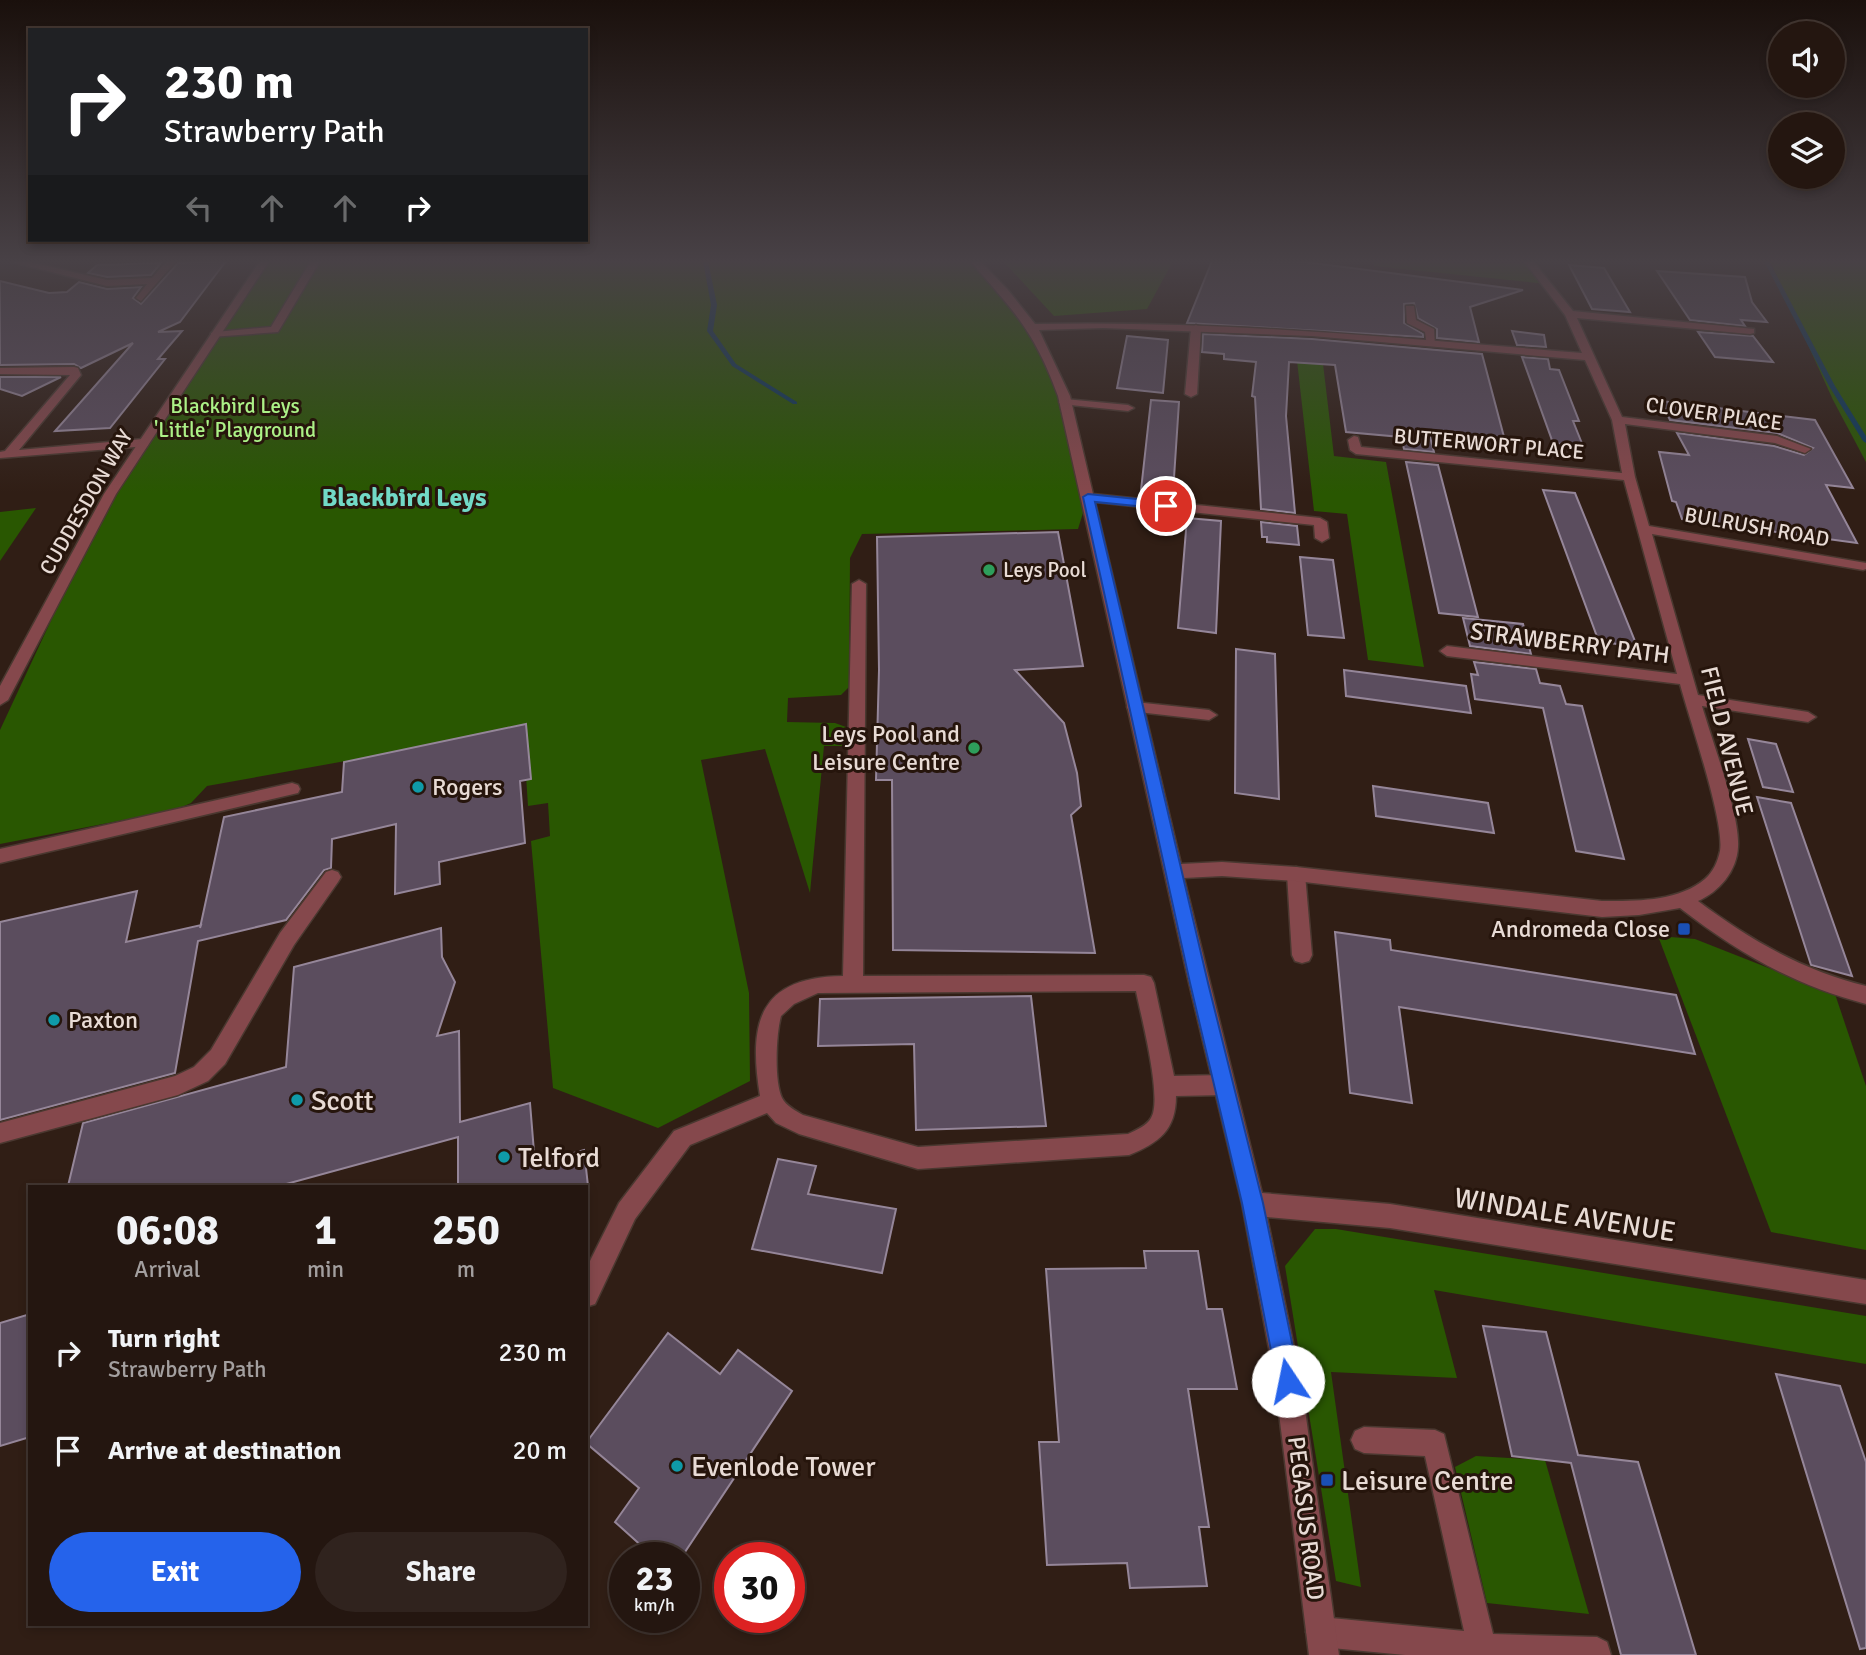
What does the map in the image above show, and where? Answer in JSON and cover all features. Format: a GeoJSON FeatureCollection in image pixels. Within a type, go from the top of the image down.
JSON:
{"type":"FeatureCollection","features":[{"type":"Feature","properties":{"kind":"street","name":"CUDDESDON WAY"},"geometry":{"type":"LineString","coordinates":[[0,700],[110,494],[213,338]]}},
{"type":"Feature","properties":{"kind":"street","name":"PEGASUS ROAD"},"geometry":{"type":"LineString","coordinates":[[1040,338],[1055,368],[1065,402],[1253,1203],[1288,1381],[1322,1643]]}},
{"type":"Feature","properties":{"kind":"street"},"geometry":{"type":"LineString","coordinates":[[1191,394],[1195,338]]}},
{"type":"Feature","properties":{"kind":"street"},"geometry":{"type":"LineString","coordinates":[[1346,338],[1591,357]]}},
{"type":"Feature","properties":{"kind":"street"},"geometry":{"type":"LineString","coordinates":[[1431,338],[1431,344]]}},
{"type":"Feature","properties":{"kind":"street","name":"FIELD AVENUE"},"geometry":{"type":"LineString","coordinates":[[1174,872],[1222,869],[1296,874],[1602,909],[1644,908],[1682,900],[1714,884],[1729,851],[1724,812],[1629,477],[1618,420],[1582,338]]}},
{"type":"Feature","properties":{"kind":"street"},"geometry":{"type":"LineString","coordinates":[[0,371],[63,368],[74,370],[76,375],[4,455]]}},
{"type":"Feature","properties":{"kind":"street"},"geometry":{"type":"LineString","coordinates":[[1065,402],[1128,408]]}},
{"type":"Feature","properties":{"kind":"street","name":"CLOVER PLACE"},"geometry":{"type":"LineString","coordinates":[[1618,420],[1777,440],[1805,449]]}},
{"type":"Feature","properties":{"kind":"street","name":"BUTTERWORT PLACE"},"geometry":{"type":"LineString","coordinates":[[1354,440],[1356,450],[1629,477]]}},
{"type":"Feature","properties":{"kind":"street"},"geometry":{"type":"LineString","coordinates":[[4,455],[144,443]]}},
{"type":"Feature","properties":{"kind":"street"},"geometry":{"type":"LineString","coordinates":[[1088,497],[1320,522],[1322,538]]}},
{"type":"Feature","properties":{"kind":"street","name":"BULRUSH ROAD"},"geometry":{"type":"LineString","coordinates":[[1645,529],[1863,566]]}},
{"type":"Feature","properties":{"kind":"street"},"geometry":{"type":"LineString","coordinates":[[853,984],[859,584]]}},
{"type":"Feature","properties":{"kind":"street","name":"STRAWBERRY PATH"},"geometry":{"type":"LineString","coordinates":[[1447,651],[1688,680]]}},
{"type":"Feature","properties":{"kind":"street"},"geometry":{"type":"LineString","coordinates":[[1693,699],[1808,717]]}},
{"type":"Feature","properties":{"kind":"street"},"geometry":{"type":"LineString","coordinates":[[1135,707],[1209,715]]}},
{"type":"Feature","properties":{"kind":"street"},"geometry":{"type":"LineString","coordinates":[[0,856],[292,789]]}},
{"type":"Feature","properties":{"kind":"street"},"geometry":{"type":"LineString","coordinates":[[1296,874],[1302,955]]}},
{"type":"Feature","properties":{"kind":"street"},"geometry":{"type":"LineString","coordinates":[[0,1133],[178,1085],[201,1074],[218,1057],[286,939],[332,877]]}},
{"type":"Feature","properties":{"kind":"street"},"geometry":{"type":"LineString","coordinates":[[1682,900],[1743,947],[1839,989],[1866,995]]}},
{"type":"Feature","properties":{"kind":"street"},"geometry":{"type":"LineString","coordinates":[[853,984],[1144,984],[1165,1086],[1166,1116],[1156,1132],[1129,1144],[918,1158],[799,1124],[781,1114],[772,1101],[766,1031],[772,1012],[790,995],[818,985],[853,984]]}},
{"type":"Feature","properties":{"kind":"street"},"geometry":{"type":"LineString","coordinates":[[1165,1086],[1224,1085]]}},
{"type":"Feature","properties":{"kind":"street"},"geometry":{"type":"LineString","coordinates":[[588,1291],[627,1211],[682,1138],[772,1101]]}},
{"type":"Feature","properties":{"kind":"street","name":"WINDALE AVENUE"},"geometry":{"type":"LineString","coordinates":[[1253,1203],[1390,1216],[1866,1292]]}},
{"type":"Feature","properties":{"kind":"street"},"geometry":{"type":"LineString","coordinates":[[1364,1440],[1435,1443],[1482,1648]]}},
{"type":"Feature","properties":{"kind":"street"},"geometry":{"type":"LineString","coordinates":[[1322,1643],[1597,1652]]}},
{"type":"Feature","properties":{"kind":"green space","name":"Blackbird Leys 'Little' Playground"},"geometry":{"type":"Polygon","coordinates":[[[214,338],[1035,338],[1055,368],[1088,497],[1078,529],[862,534],[850,558],[849,687],[841,695],[788,698],[787,722],[835,723],[846,727],[846,746],[824,746],[810,893],[765,749],[701,760],[749,993],[750,1081],[658,1128],[553,1088],[531,841],[550,836],[548,803],[528,806],[523,729],[207,786],[191,803],[175,810],[0,844],[0,730],[110,494],[214,338]]]}},
{"type":"Feature","properties":{"kind":"green space"},"geometry":{"type":"Polygon","coordinates":[[[1805,338],[1866,338],[1866,462],[1833,400],[1805,338]]]}},
{"type":"Feature","properties":{"kind":"green space"},"geometry":{"type":"Polygon","coordinates":[[[1295,343],[1321,347],[1334,456],[1386,462],[1424,667],[1368,660],[1347,514],[1314,511],[1295,343]]]}},
{"type":"Feature","properties":{"kind":"green space"},"geometry":{"type":"Polygon","coordinates":[[[36,508],[0,561],[0,512],[36,508]]]}},
{"type":"Feature","properties":{"kind":"green space"},"geometry":{"type":"Polygon","coordinates":[[[1658,936],[1695,939],[1835,994],[1866,1086],[1866,1250],[1771,1232],[1658,936]]]}},
{"type":"Feature","properties":{"kind":"green space"},"geometry":{"type":"Polygon","coordinates":[[[1315,1229],[1336,1229],[1866,1316],[1866,1364],[1434,1290],[1457,1378],[1331,1372],[1361,1587],[1336,1581],[1285,1266],[1315,1229]]]}},
{"type":"Feature","properties":{"kind":"green space"},"geometry":{"type":"Polygon","coordinates":[[[1476,1456],[1545,1460],[1589,1614],[1487,1603],[1455,1467],[1476,1456]]]}},
{"type":"Feature","properties":{"kind":"building"},"geometry":{"type":"Polygon","coordinates":[[[0,338],[176,338],[158,359],[165,359],[110,428],[55,431],[133,343],[81,368],[74,364],[0,365],[0,338]]]}},
{"type":"Feature","properties":{"kind":"building"},"geometry":{"type":"Polygon","coordinates":[[[1127,338],[1168,340],[1163,393],[1117,388],[1127,338]]]}},
{"type":"Feature","properties":{"kind":"building"},"geometry":{"type":"Polygon","coordinates":[[[1203,338],[1295,338],[1482,354],[1504,437],[1429,433],[1434,452],[1404,449],[1401,437],[1346,432],[1335,365],[1289,362],[1286,416],[1295,513],[1261,509],[1255,397],[1252,396],[1256,362],[1224,359],[1224,354],[1202,352],[1203,338]]]}},
{"type":"Feature","properties":{"kind":"building"},"geometry":{"type":"Polygon","coordinates":[[[1439,338],[1478,338],[1479,342],[1439,338]]]}},
{"type":"Feature","properties":{"kind":"building"},"geometry":{"type":"Polygon","coordinates":[[[1515,338],[1545,338],[1546,347],[1517,345],[1515,338]]]}},
{"type":"Feature","properties":{"kind":"building"},"geometry":{"type":"Polygon","coordinates":[[[1702,338],[1755,338],[1773,362],[1715,357],[1702,338]]]}},
{"type":"Feature","properties":{"kind":"building"},"geometry":{"type":"Polygon","coordinates":[[[1522,357],[1548,359],[1550,369],[1559,370],[1579,421],[1573,421],[1583,446],[1553,443],[1522,357]]]}},
{"type":"Feature","properties":{"kind":"building"},"geometry":{"type":"Polygon","coordinates":[[[0,377],[61,377],[22,396],[0,389],[0,377]]]}},
{"type":"Feature","properties":{"kind":"building"},"geometry":{"type":"Polygon","coordinates":[[[1151,400],[1179,402],[1173,493],[1141,490],[1151,400]]]}},
{"type":"Feature","properties":{"kind":"building"},"geometry":{"type":"Polygon","coordinates":[[[1661,401],[1815,420],[1853,488],[1826,485],[1857,543],[1682,519],[1676,502],[1672,501],[1659,452],[1689,455],[1677,433],[1774,446],[1804,455],[1813,448],[1777,433],[1670,420],[1661,401]]]}},
{"type":"Feature","properties":{"kind":"building"},"geometry":{"type":"Polygon","coordinates":[[[1406,462],[1438,465],[1478,617],[1439,613],[1406,462]]]}},
{"type":"Feature","properties":{"kind":"building"},"geometry":{"type":"Polygon","coordinates":[[[1543,490],[1575,493],[1637,646],[1599,642],[1543,490]]]}},
{"type":"Feature","properties":{"kind":"building"},"geometry":{"type":"Polygon","coordinates":[[[1187,518],[1221,521],[1216,633],[1178,628],[1187,518]]]}},
{"type":"Feature","properties":{"kind":"building"},"geometry":{"type":"Polygon","coordinates":[[[1261,522],[1297,526],[1299,545],[1267,542],[1267,537],[1262,537],[1261,522]]]}},
{"type":"Feature","properties":{"kind":"building","name":"Leys Pool and Leisure Centre"},"geometry":{"type":"Polygon","coordinates":[[[1058,532],[1083,666],[1015,670],[1064,723],[1077,773],[1081,806],[1071,815],[1095,953],[893,950],[892,780],[876,780],[879,670],[877,537],[1058,532]]]}},
{"type":"Feature","properties":{"kind":"building"},"geometry":{"type":"Polygon","coordinates":[[[1300,557],[1333,560],[1344,638],[1308,635],[1300,557]]]}},
{"type":"Feature","properties":{"kind":"building"},"geometry":{"type":"Polygon","coordinates":[[[1463,618],[1523,624],[1531,654],[1470,646],[1463,618]]]}},
{"type":"Feature","properties":{"kind":"building"},"geometry":{"type":"Polygon","coordinates":[[[1236,649],[1275,654],[1279,799],[1235,793],[1236,649]]]}},
{"type":"Feature","properties":{"kind":"building"},"geometry":{"type":"Polygon","coordinates":[[[1474,662],[1536,669],[1540,683],[1560,686],[1566,704],[1582,706],[1624,859],[1576,851],[1543,708],[1475,699],[1471,674],[1478,675],[1474,662]]]}},
{"type":"Feature","properties":{"kind":"building"},"geometry":{"type":"Polygon","coordinates":[[[1344,670],[1466,686],[1471,713],[1346,696],[1344,670]]]}},
{"type":"Feature","properties":{"kind":"building"},"geometry":{"type":"Polygon","coordinates":[[[526,724],[531,779],[520,781],[525,843],[439,862],[440,884],[395,894],[396,824],[332,839],[331,868],[324,870],[286,920],[198,941],[175,1073],[0,1120],[0,922],[137,891],[126,942],[201,925],[224,817],[342,792],[344,762],[526,724]]]}},
{"type":"Feature","properties":{"kind":"building"},"geometry":{"type":"Polygon","coordinates":[[[1748,739],[1776,744],[1793,792],[1763,787],[1748,739]]]}},
{"type":"Feature","properties":{"kind":"building"},"geometry":{"type":"Polygon","coordinates":[[[1373,786],[1488,803],[1494,833],[1376,816],[1373,786]]]}},
{"type":"Feature","properties":{"kind":"building"},"geometry":{"type":"Polygon","coordinates":[[[1757,797],[1791,803],[1852,976],[1811,965],[1757,797]]]}},
{"type":"Feature","properties":{"kind":"building","name":"Scott"},"geometry":{"type":"Polygon","coordinates":[[[441,928],[442,957],[455,982],[437,1036],[459,1031],[460,1122],[530,1103],[535,1164],[584,1150],[588,1185],[458,1185],[458,1137],[283,1185],[68,1185],[83,1123],[286,1067],[294,967],[441,928]]]}},
{"type":"Feature","properties":{"kind":"building"},"geometry":{"type":"Polygon","coordinates":[[[1335,932],[1390,940],[1391,950],[1676,995],[1695,1054],[1399,1007],[1412,1103],[1350,1093],[1335,932]]]}},
{"type":"Feature","properties":{"kind":"building"},"geometry":{"type":"Polygon","coordinates":[[[1031,996],[1046,1126],[916,1130],[914,1044],[818,1046],[820,999],[1031,996]]]}},
{"type":"Feature","properties":{"kind":"building"},"geometry":{"type":"Polygon","coordinates":[[[778,1159],[816,1166],[808,1194],[896,1209],[882,1273],[752,1249],[778,1159]]]}},
{"type":"Feature","properties":{"kind":"building"},"geometry":{"type":"Polygon","coordinates":[[[1144,1251],[1198,1251],[1207,1309],[1222,1309],[1237,1389],[1188,1389],[1209,1527],[1199,1527],[1207,1586],[1130,1588],[1127,1563],[1047,1565],[1039,1442],[1059,1442],[1046,1269],[1146,1268],[1144,1251]]]}},
{"type":"Feature","properties":{"kind":"building"},"geometry":{"type":"Polygon","coordinates":[[[28,1315],[28,1438],[0,1446],[0,1323],[28,1315]]]}},
{"type":"Feature","properties":{"kind":"building"},"geometry":{"type":"Polygon","coordinates":[[[1483,1326],[1546,1332],[1578,1455],[1638,1462],[1696,1655],[1621,1655],[1571,1463],[1512,1456],[1483,1326]]]}},
{"type":"Feature","properties":{"kind":"building","name":"Evenlode Tower"},"geometry":{"type":"Polygon","coordinates":[[[668,1333],[720,1374],[738,1350],[792,1391],[692,1542],[637,1542],[615,1522],[639,1488],[588,1445],[588,1440],[668,1333]]]}},
{"type":"Feature","properties":{"kind":"building"},"geometry":{"type":"Polygon","coordinates":[[[1776,1374],[1840,1386],[1866,1462],[1866,1648],[1860,1649],[1776,1374]]]}},
{"type":"Feature","properties":{"kind":"waterway"},"geometry":{"type":"LineString","coordinates":[[715,338],[734,365],[795,403]]}},
{"type":"Feature","properties":{"kind":"waterway"},"geometry":{"type":"LineString","coordinates":[[1807,338],[1866,441]]}},
{"type":"Feature","properties":{"kind":"place","name":"Leys Pool"},"geometry":{"type":"Point","coordinates":[989,570]}},
{"type":"Feature","properties":{"kind":"place","name":"Leys Pool and Leisure Centre"},"geometry":{"type":"Point","coordinates":[974,748]}},
{"type":"Feature","properties":{"kind":"place","name":"Rogers"},"geometry":{"type":"Point","coordinates":[418,787]}},
{"type":"Feature","properties":{"kind":"place","name":"Andromeda Close"},"geometry":{"type":"Point","coordinates":[1684,929]}},
{"type":"Feature","properties":{"kind":"place","name":"Paxton"},"geometry":{"type":"Point","coordinates":[54,1020]}},
{"type":"Feature","properties":{"kind":"place","name":"Scott"},"geometry":{"type":"Point","coordinates":[297,1100]}},
{"type":"Feature","properties":{"kind":"place","name":"Telford"},"geometry":{"type":"Point","coordinates":[504,1157]}},
{"type":"Feature","properties":{"kind":"place","name":"Evenlode Tower"},"geometry":{"type":"Point","coordinates":[677,1466]}},
{"type":"Feature","properties":{"kind":"place","name":"Leisure Centre"},"geometry":{"type":"Point","coordinates":[1327,1480]}},
{"type":"Feature","properties":{"kind":"district","name":"Blackbird Leys"},"geometry":{"type":"Point","coordinates":[404,497]}},
{"type":"Feature","properties":{"kind":"route"},"geometry":{"type":"LineString","coordinates":[[1166,506],[1088,497],[1199,983],[1253,1203],[1288,1381]]}}]}
